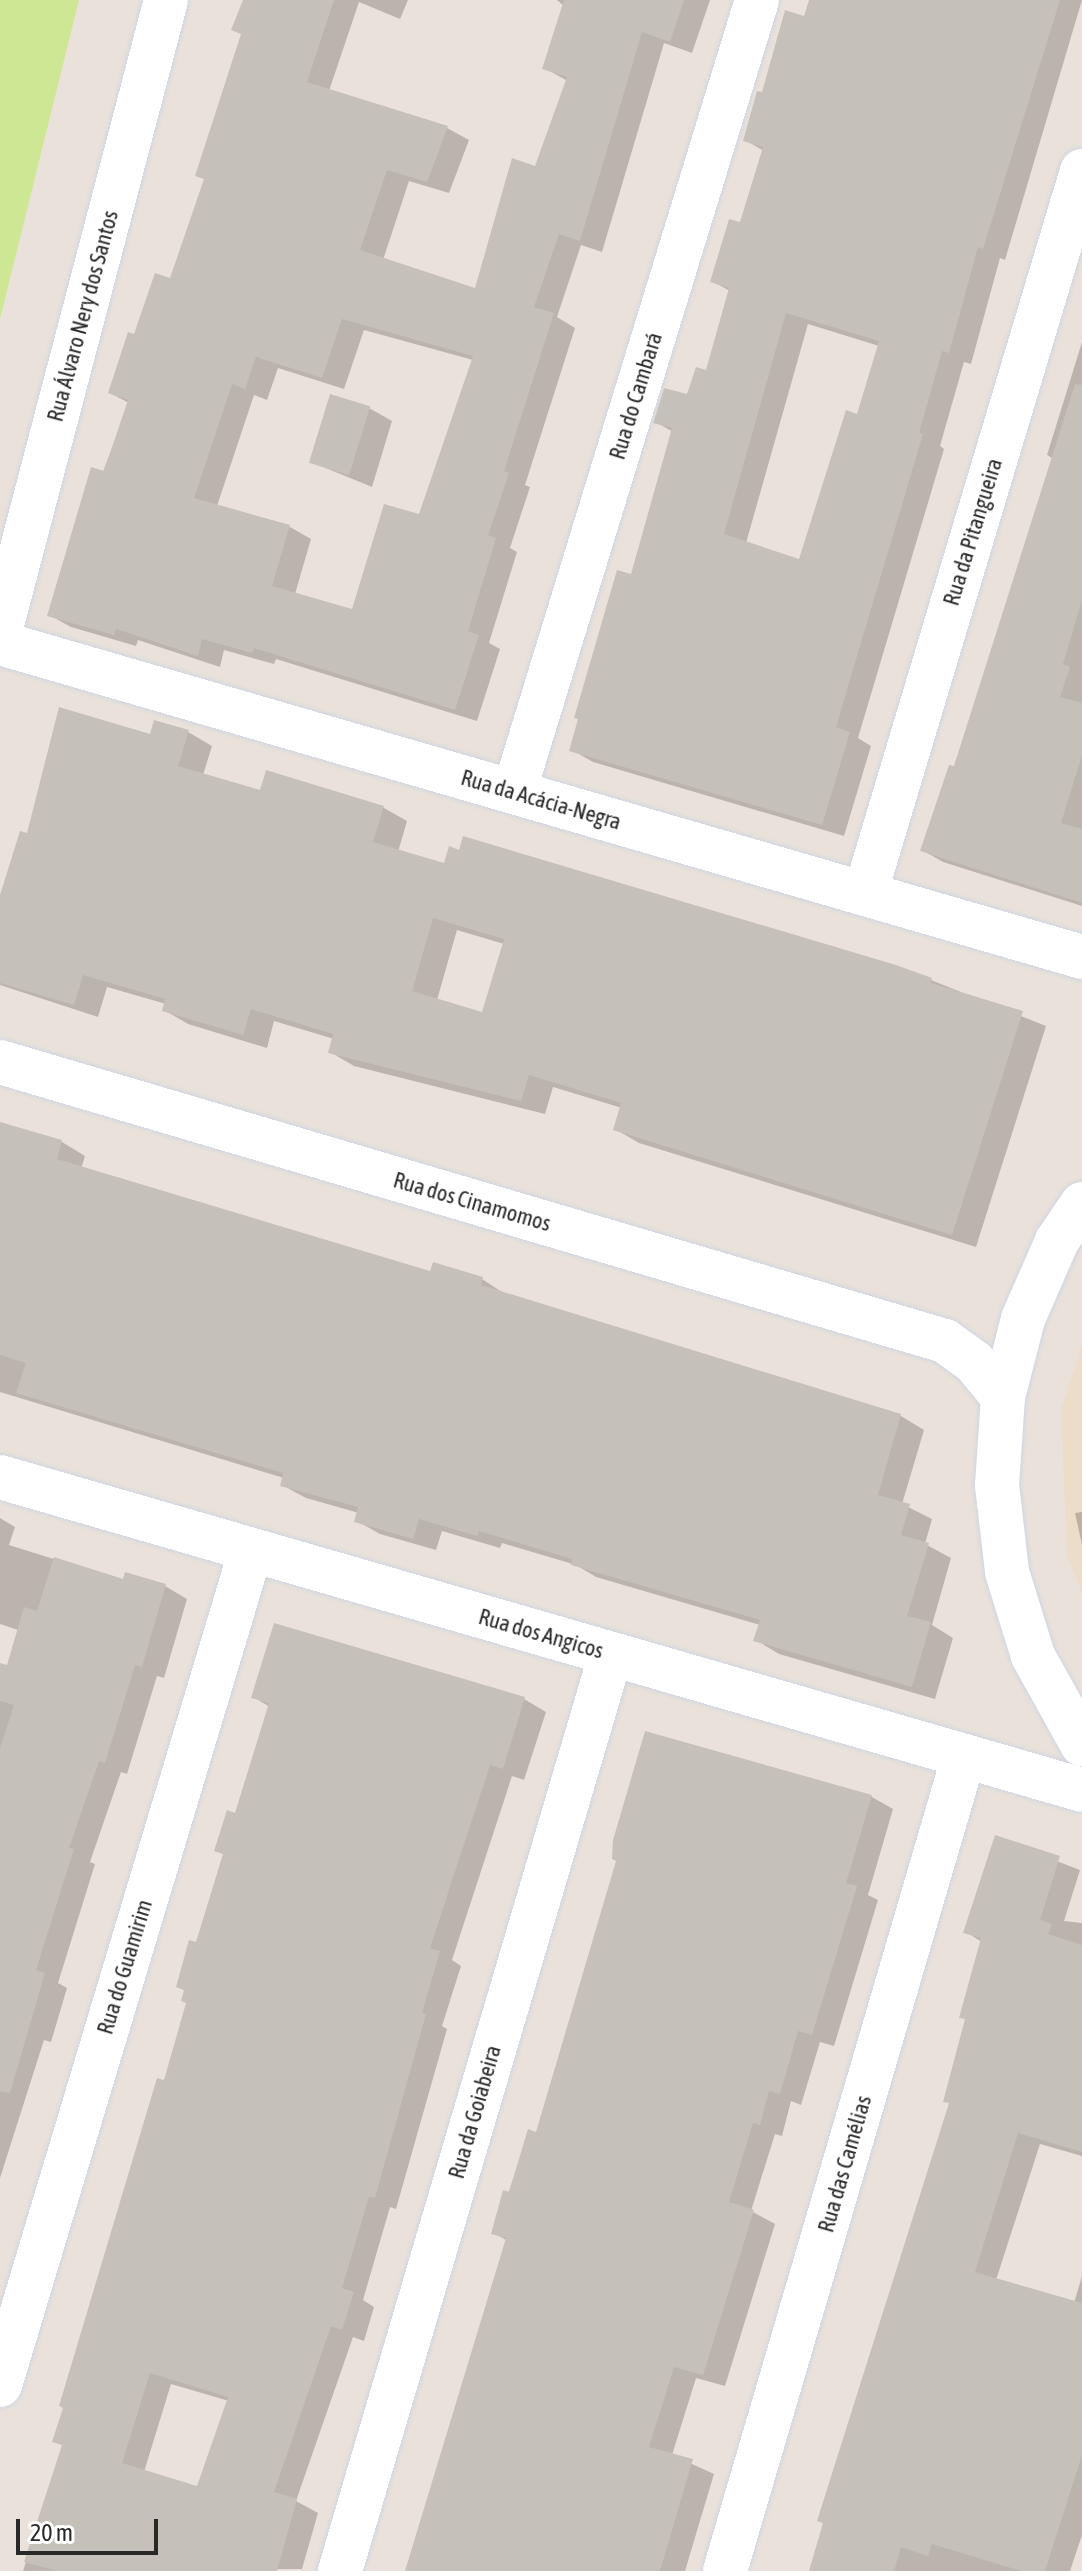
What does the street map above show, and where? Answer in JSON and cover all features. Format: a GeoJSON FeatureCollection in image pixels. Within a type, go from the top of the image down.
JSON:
{"type":"FeatureCollection","features":[{"type":"Feature","properties":{"kind":"street","name":"Rua Álvaro Nery dos Santos"},"geometry":{"type":"LineString","coordinates":[[0,632],[166,0]]}},
{"type":"Feature","properties":{"kind":"street","name":"Rua do Cambará"},"geometry":{"type":"LineString","coordinates":[[514,792],[757,0]]}},
{"type":"Feature","properties":{"kind":"street","name":"Rua da Pitangueira"},"geometry":{"type":"LineString","coordinates":[[865,894],[1082,171]]}},
{"type":"Feature","properties":{"kind":"street","name":"Rua da Acácia-Negra"},"geometry":{"type":"LineString","coordinates":[[0,643],[1082,957]]}},
{"type":"Feature","properties":{"kind":"street","name":"Rua dos Cinamomos"},"geometry":{"type":"LineString","coordinates":[[0,1062],[945,1341],[974,1362],[1003,1397]]}},
{"type":"Feature","properties":{"kind":"street"},"geometry":{"type":"LineString","coordinates":[[1082,1204],[1057,1241],[1023,1319],[1003,1397],[997,1485],[1007,1572],[1033,1656],[1082,1744]]}},
{"type":"Feature","properties":{"kind":"street","name":"Rua dos Cinamomos"},"geometry":{"type":"LineString","coordinates":[[945,1341],[974,1337],[1023,1319]]}},
{"type":"Feature","properties":{"kind":"street","name":"Rua dos Angicos"},"geometry":{"type":"LineString","coordinates":[[0,1477],[1082,1790]]}},
{"type":"Feature","properties":{"kind":"street","name":"Rua do Guamirim"},"geometry":{"type":"LineString","coordinates":[[0,2385],[251,1550]]}},
{"type":"Feature","properties":{"kind":"street","name":"Rua da Goiabeira"},"geometry":{"type":"LineString","coordinates":[[340,2571],[611,1654]]}},
{"type":"Feature","properties":{"kind":"street","name":"Rua das Camélias"},"geometry":{"type":"LineString","coordinates":[[725,2571],[964,1756]]}},
{"type":"Feature","properties":{"kind":"shaded area"},"geometry":{"type":"Polygon","coordinates":[[[1082,1344],[1082,1593],[1067,1556],[1061,1410],[1082,1344]]]}},
{"type":"Feature","properties":{"kind":"green space"},"geometry":{"type":"Polygon","coordinates":[[[0,0],[79,0],[0,319],[0,0]]]}},
{"type":"Feature","properties":{"kind":"building"},"geometry":{"type":"Polygon","coordinates":[[[243,0],[334,0],[307,82],[448,126],[427,182],[387,170],[360,250],[475,288],[512,158],[535,166],[567,77],[542,69],[564,0],[684,0],[670,42],[642,32],[580,241],[559,234],[534,307],[554,313],[504,471],[509,473],[488,535],[496,538],[468,631],[479,635],[455,710],[254,648],[252,653],[202,639],[198,656],[116,629],[114,635],[47,616],[91,467],[104,471],[128,400],[108,393],[128,332],[134,334],[155,273],[170,278],[204,179],[195,176],[241,34],[231,30],[243,0]],[[342,319],[322,378],[256,357],[245,389],[232,384],[194,498],[290,525],[272,586],[352,609],[384,504],[419,514],[473,356],[342,319]]]}},
{"type":"Feature","properties":{"kind":"building"},"geometry":{"type":"Polygon","coordinates":[[[809,0],[1060,0],[983,249],[978,247],[949,353],[942,351],[919,433],[923,434],[836,727],[850,732],[822,825],[569,751],[578,719],[574,718],[617,570],[631,574],[672,428],[653,423],[664,388],[687,394],[696,367],[706,370],[729,288],[710,282],[729,219],[740,222],[763,147],[743,141],[757,91],[762,92],[785,10],[804,16],[809,0]],[[786,313],[724,534],[799,559],[846,410],[857,414],[879,341],[786,313]]]}},
{"type":"Feature","properties":{"kind":"building"},"geometry":{"type":"Polygon","coordinates":[[[1075,384],[1082,385],[1082,600],[1063,664],[1070,667],[1060,697],[1082,703],[1082,755],[1061,823],[1082,829],[1082,903],[920,851],[949,765],[954,766],[1075,384]]]}},
{"type":"Feature","properties":{"kind":"building"},"geometry":{"type":"Polygon","coordinates":[[[330,394],[370,406],[349,475],[309,463],[330,394]]]}},
{"type":"Feature","properties":{"kind":"building"},"geometry":{"type":"Polygon","coordinates":[[[59,707],[150,734],[154,720],[189,730],[178,766],[260,790],[266,770],[384,806],[373,842],[444,863],[449,846],[459,850],[463,836],[896,965],[932,978],[931,983],[1023,1011],[952,1235],[613,1130],[621,1103],[529,1075],[521,1101],[328,1053],[333,1034],[251,1009],[243,1035],[162,1011],[165,999],[83,975],[74,1005],[0,983],[0,895],[20,831],[27,833],[59,707]],[[433,918],[412,991],[482,1012],[504,939],[433,918]]]}},
{"type":"Feature","properties":{"kind":"building"},"geometry":{"type":"Polygon","coordinates":[[[0,1122],[62,1140],[57,1159],[430,1271],[433,1262],[483,1277],[481,1285],[901,1414],[878,1495],[910,1504],[901,1535],[929,1543],[907,1616],[931,1622],[912,1687],[753,1641],[760,1620],[571,1565],[572,1559],[479,1531],[477,1536],[419,1519],[413,1539],[354,1522],[358,1507],[280,1486],[283,1473],[16,1393],[26,1363],[0,1355],[0,1122]]]}},
{"type":"Feature","properties":{"kind":"building"},"geometry":{"type":"Polygon","coordinates":[[[54,1557],[123,1579],[125,1572],[166,1584],[142,1667],[135,1665],[105,1763],[99,1761],[69,1848],[74,1849],[36,1970],[45,1973],[10,2093],[0,2091],[0,1748],[14,1705],[0,1701],[0,1663],[7,1665],[24,1607],[37,1611],[54,1557]]]}},
{"type":"Feature","properties":{"kind":"building"},"geometry":{"type":"Polygon","coordinates":[[[274,1623],[525,1697],[503,1769],[490,1765],[430,1948],[440,1951],[422,2013],[426,2014],[375,2198],[369,2197],[342,2288],[354,2292],[342,2330],[331,2326],[274,2492],[297,2499],[277,2571],[58,2571],[24,2562],[62,2445],[52,2442],[63,2408],[59,2406],[157,2078],[164,2080],[186,2003],[181,2001],[184,1990],[176,1987],[189,1940],[196,1942],[223,1854],[214,1851],[227,1810],[235,1813],[269,1703],[251,1698],[274,1623]],[[150,2373],[122,2463],[197,2486],[228,2397],[150,2373]]]}},
{"type":"Feature","properties":{"kind":"building"},"geometry":{"type":"Polygon","coordinates":[[[645,1731],[872,1795],[846,1883],[857,1886],[812,2035],[798,2031],[780,2094],[769,2091],[760,2125],[753,2123],[729,2202],[754,2210],[703,2375],[674,2367],[649,2447],[693,2459],[660,2571],[405,2571],[506,2238],[491,2234],[503,2190],[509,2192],[528,2129],[536,2132],[616,1861],[612,1859],[613,1840],[645,1731]]]}},
{"type":"Feature","properties":{"kind":"building"},"geometry":{"type":"Polygon","coordinates":[[[995,1835],[1060,1856],[1040,1920],[1052,1924],[1048,1934],[1082,1945],[1082,2152],[1018,2133],[975,2272],[1082,2303],[1082,2455],[1045,2571],[1021,2571],[932,2544],[928,2556],[901,2547],[894,2571],[809,2571],[823,2523],[817,2521],[949,2103],[943,2102],[965,2019],[959,2018],[981,1938],[963,1933],[995,1835]]]}}]}
